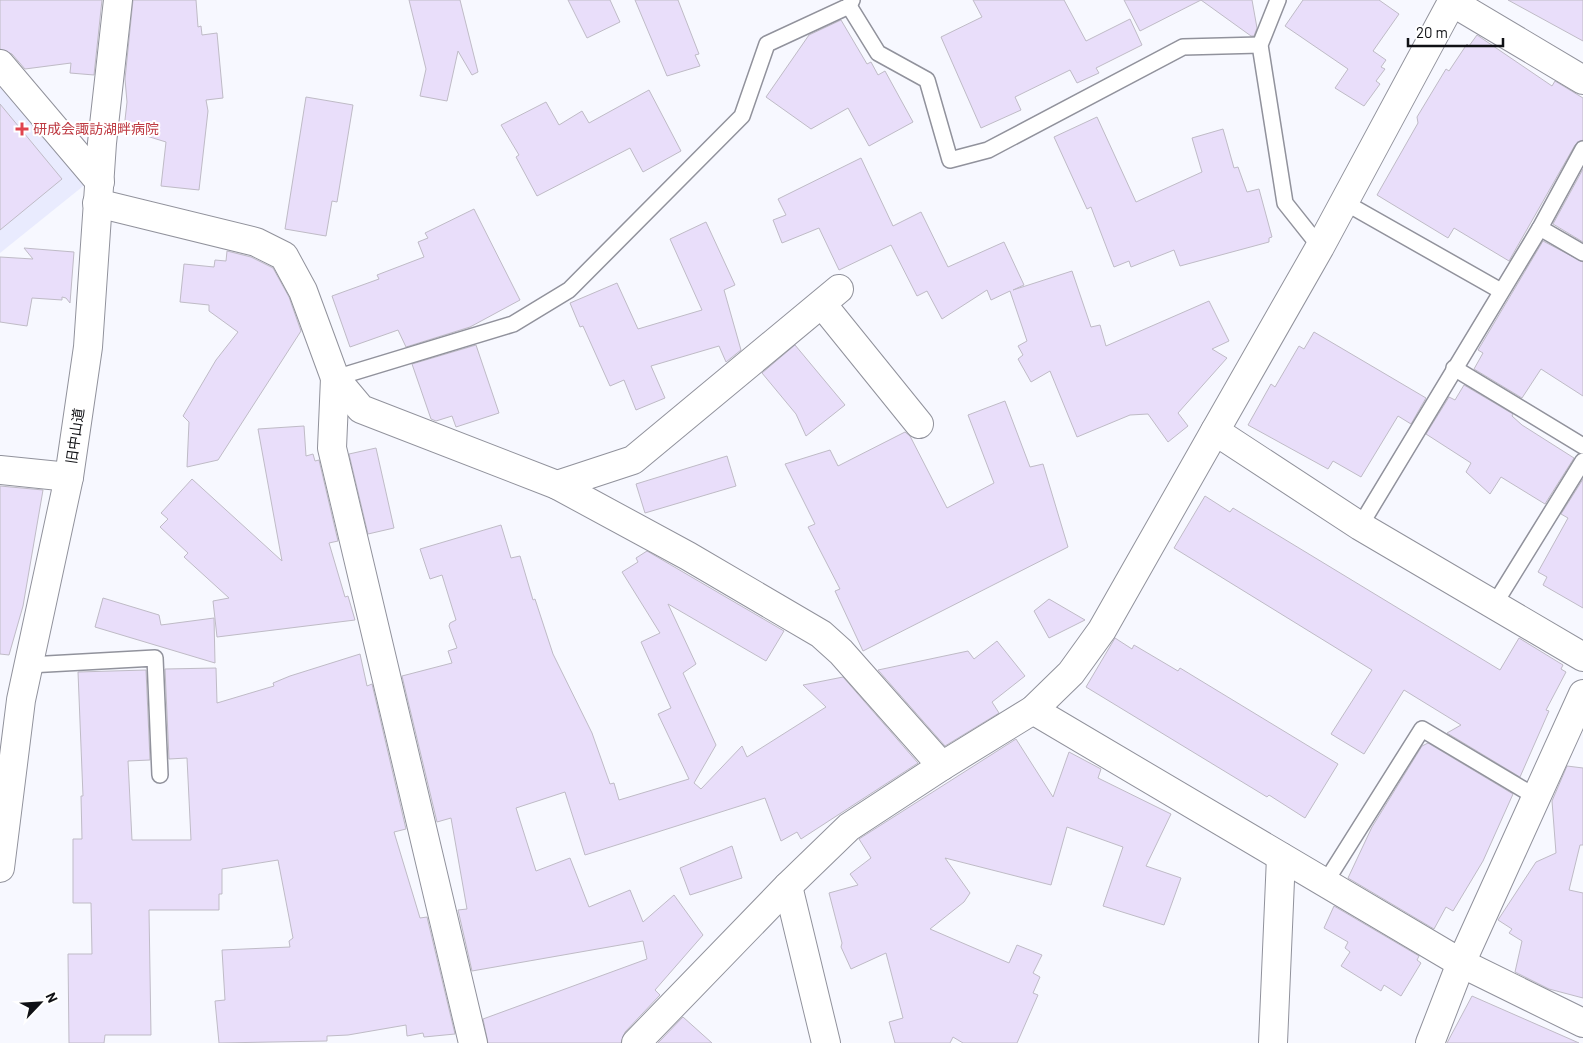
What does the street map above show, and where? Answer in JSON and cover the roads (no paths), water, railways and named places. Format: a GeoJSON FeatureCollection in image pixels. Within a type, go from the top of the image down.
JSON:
{"type":"FeatureCollection","features":[{"type":"Feature","properties":{"kind":"street","name":"旧中山道"},"geometry":{"type":"LineString","coordinates":[[0,868],[21,700],[69,477],[88,348],[98,193],[118,0]]}},
{"type":"Feature","properties":{"kind":"street"},"geometry":{"type":"LineString","coordinates":[[636,1043],[788,886],[849,827],[942,766],[1033,710],[1071,673],[1102,630],[1216,432],[1320,248],[1452,1],[1583,80]]}},
{"type":"Feature","properties":{"kind":"street"},"geometry":{"type":"LineString","coordinates":[[0,64],[98,193],[256,242],[284,256],[303,291],[335,378],[361,409],[557,485],[688,556],[821,634],[840,652],[942,766]]}},
{"type":"Feature","properties":{"kind":"street"},"geometry":{"type":"LineString","coordinates":[[557,485],[633,460],[830,296],[919,424]]}},
{"type":"Feature","properties":{"kind":"street"},"geometry":{"type":"LineString","coordinates":[[335,378],[332,448],[473,1043]]}},
{"type":"Feature","properties":{"kind":"street"},"geometry":{"type":"LineString","coordinates":[[1216,432],[1360,526],[1583,656]]}},
{"type":"Feature","properties":{"kind":"street"},"geometry":{"type":"LineString","coordinates":[[0,470],[69,477]]}},
{"type":"Feature","properties":{"kind":"street"},"geometry":{"type":"LineString","coordinates":[[1430,1043],[1461,963],[1583,694]]}},
{"type":"Feature","properties":{"kind":"street"},"geometry":{"type":"LineString","coordinates":[[1033,710],[1461,963],[1583,1023]]}},
{"type":"Feature","properties":{"kind":"street"},"geometry":{"type":"LineString","coordinates":[[1273,1043],[1281,856]]}},
{"type":"Feature","properties":{"kind":"street"},"geometry":{"type":"LineString","coordinates":[[788,886],[826,1043]]}},
{"type":"Feature","properties":{"kind":"lane"},"geometry":{"type":"LineString","coordinates":[[1278,0],[1260,45],[1285,203],[1320,248]]}},
{"type":"Feature","properties":{"kind":"lane"},"geometry":{"type":"LineString","coordinates":[[335,378],[513,324],[569,290],[742,116],[767,44],[851,3],[878,53],[927,80],[950,160],[988,150],[1182,47],[1260,45]]}},
{"type":"Feature","properties":{"kind":"lane"},"geometry":{"type":"LineString","coordinates":[[1360,526],[1540,228],[1583,149]]}},
{"type":"Feature","properties":{"kind":"lane"},"geometry":{"type":"LineString","coordinates":[[1344,202],[1501,291]]}},
{"type":"Feature","properties":{"kind":"lane"},"geometry":{"type":"LineString","coordinates":[[1540,228],[1583,253]]}},
{"type":"Feature","properties":{"kind":"lane"},"geometry":{"type":"LineString","coordinates":[[1454,368],[1583,446]]}},
{"type":"Feature","properties":{"kind":"lane"},"geometry":{"type":"LineString","coordinates":[[1494,605],[1583,460]]}},
{"type":"Feature","properties":{"kind":"lane"},"geometry":{"type":"LineString","coordinates":[[29,665],[155,658],[160,775]]}},
{"type":"Feature","properties":{"kind":"lane"},"geometry":{"type":"LineString","coordinates":[[1325,883],[1422,729],[1536,797]]}},
{"type":"Feature","properties":{"kind":"place","name":"研成会諏訪湖畔病院"},"geometry":{"type":"Point","coordinates":[22,129]}}]}
